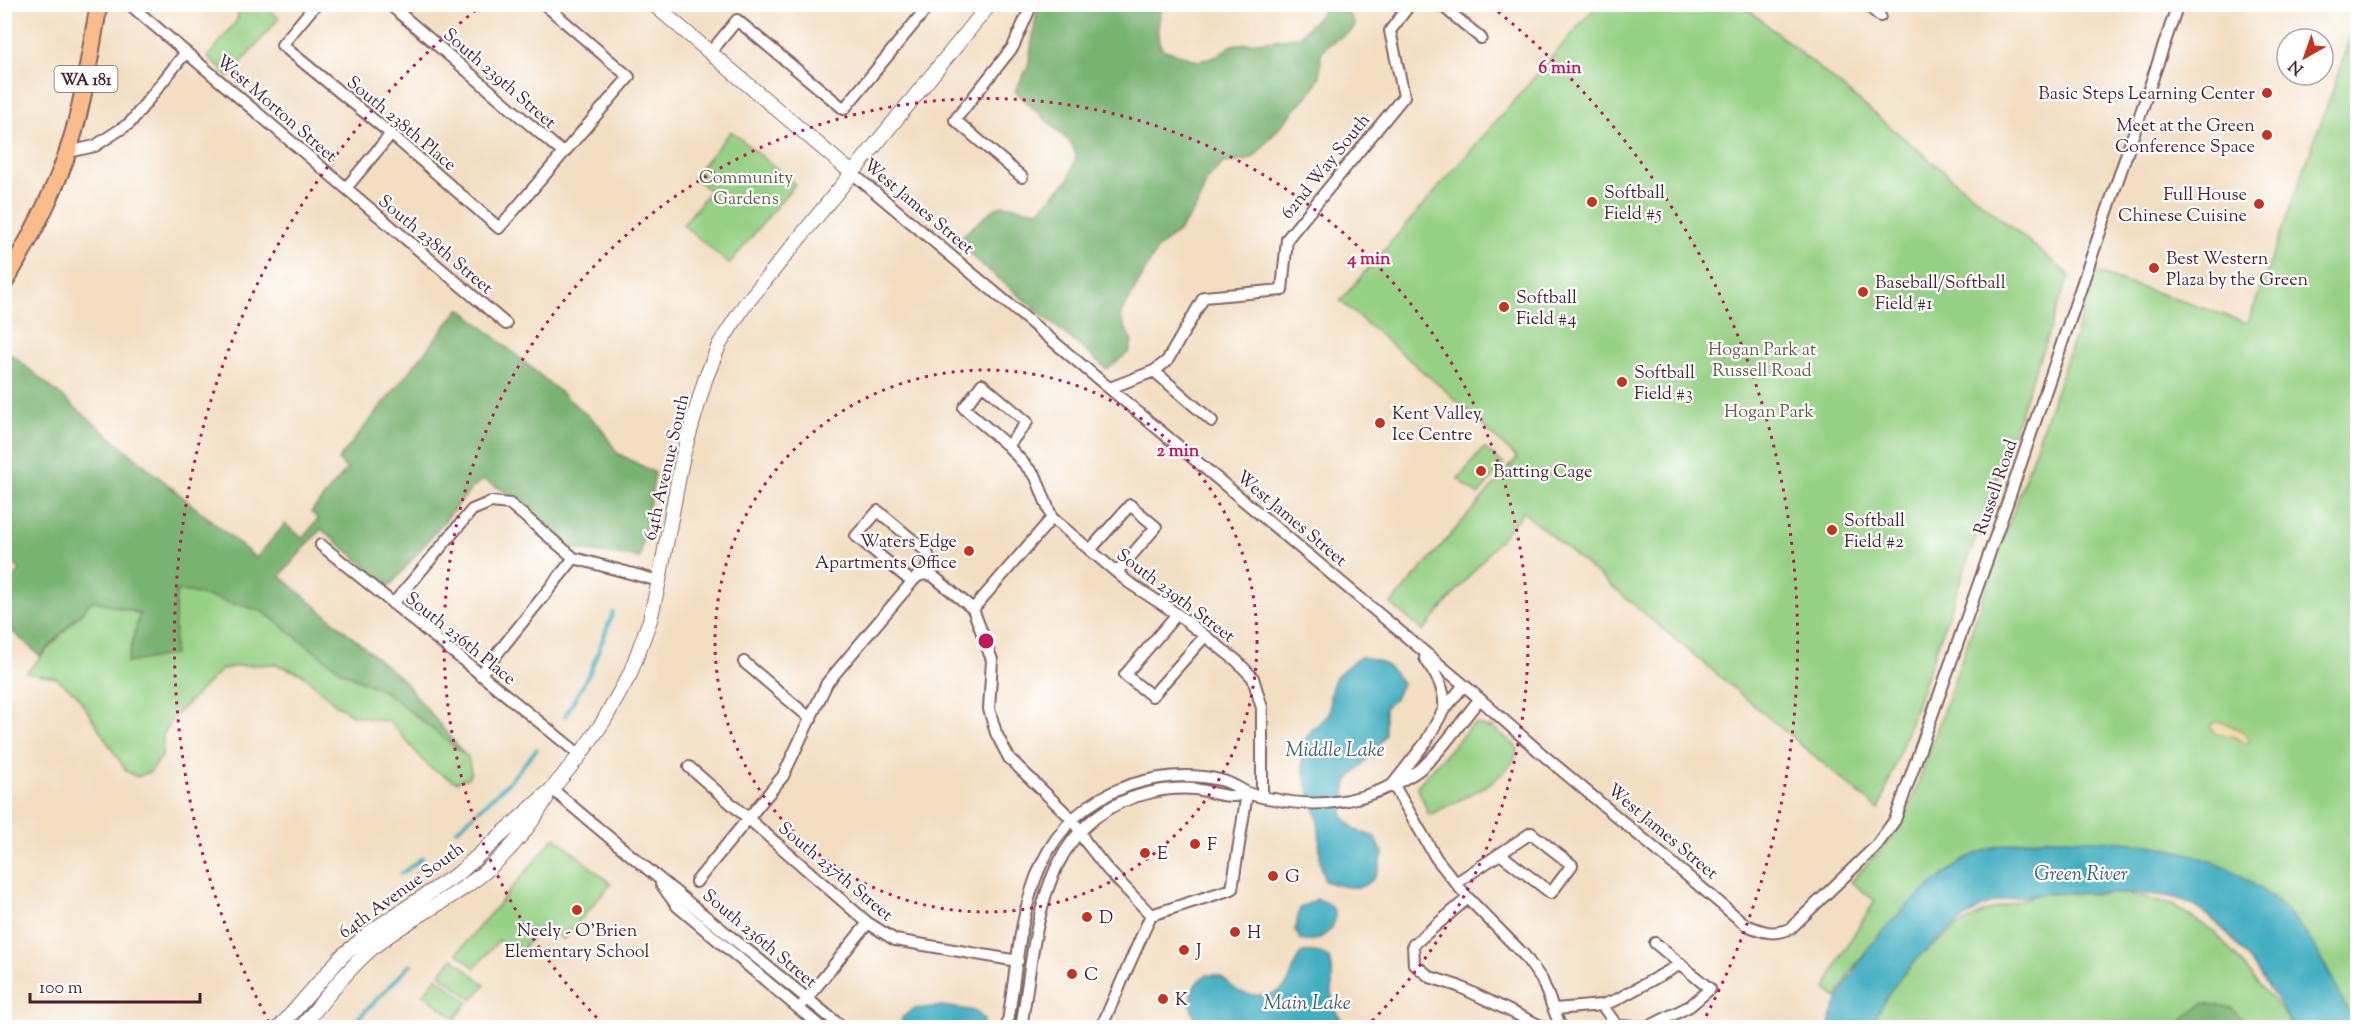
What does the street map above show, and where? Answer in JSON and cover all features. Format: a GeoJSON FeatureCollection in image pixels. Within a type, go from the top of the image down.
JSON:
{"type":"FeatureCollection","features":[{"type":"Feature","properties":{"kind":"main road","name":"WA 181"},"geometry":{"type":"LineString","coordinates":[[4,283],[45,208],[68,152],[86,79],[99,4]]}},
{"type":"Feature","properties":{"kind":"street"},"geometry":{"type":"LineString","coordinates":[[68,152],[95,146],[130,123],[186,52],[129,4]]}},
{"type":"Feature","properties":{"kind":"street","name":"South 238th Place"},"geometry":{"type":"LineString","coordinates":[[316,4],[282,45],[391,134],[499,228],[563,153]]}},
{"type":"Feature","properties":{"kind":"street","name":"South 239th Street"},"geometry":{"type":"LineString","coordinates":[[389,4],[563,153]]}},
{"type":"Feature","properties":{"kind":"street"},"geometry":{"type":"LineString","coordinates":[[544,4],[629,77],[563,153]]}},
{"type":"Feature","properties":{"kind":"street","name":"West James Street"},"geometry":{"type":"LineString","coordinates":[[652,4],[1419,647],[1746,925],[1774,933]]}},
{"type":"Feature","properties":{"kind":"street"},"geometry":{"type":"LineString","coordinates":[[710,52],[737,20],[844,109],[930,4]]}},
{"type":"Feature","properties":{"kind":"street","name":"64th Avenue South"},"geometry":{"type":"LineString","coordinates":[[279,1028],[342,956],[373,930],[459,873],[552,789],[580,755],[608,714],[630,674],[650,620],[683,455],[705,380],[719,345],[744,306],[990,4]]}},
{"type":"Feature","properties":{"kind":"street","name":"62nd Way South"},"geometry":{"type":"LineString","coordinates":[[1110,388],[1154,371],[1167,361],[1204,297],[1282,290],[1287,239],[1404,96],[1390,31],[1410,4]]}},
{"type":"Feature","properties":{"kind":"street"},"geometry":{"type":"LineString","coordinates":[[1440,4],[1481,38]]}},
{"type":"Feature","properties":{"kind":"street"},"geometry":{"type":"LineString","coordinates":[[1866,4],[1880,16]]}},
{"type":"Feature","properties":{"kind":"street","name":"Russell Road"},"geometry":{"type":"LineString","coordinates":[[1774,933],[1791,928],[1876,846],[1895,820],[2016,479],[2178,4]]}},
{"type":"Feature","properties":{"kind":"street"},"geometry":{"type":"LineString","coordinates":[[1022,177],[955,120],[1012,47],[1032,5]]}},
{"type":"Feature","properties":{"kind":"street","name":"West Morton Street"},"geometry":{"type":"LineString","coordinates":[[186,52],[346,189]]}},
{"type":"Feature","properties":{"kind":"street"},"geometry":{"type":"LineString","coordinates":[[346,189],[391,134]]}},
{"type":"Feature","properties":{"kind":"street","name":"South 238th Street"},"geometry":{"type":"LineString","coordinates":[[346,189],[506,324]]}},
{"type":"Feature","properties":{"kind":"street"},"geometry":{"type":"LineString","coordinates":[[1154,371],[1212,421]]}},
{"type":"Feature","properties":{"kind":"street","name":"South 239th Street"},"geometry":{"type":"LineString","coordinates":[[1008,446],[1027,422],[982,384],[964,408],[1008,446],[1036,477],[1052,518],[1117,572],[1205,636],[1253,678],[1262,708],[1262,797]]}},
{"type":"Feature","properties":{"kind":"street"},"geometry":{"type":"LineString","coordinates":[[393,604],[472,510],[491,502],[510,504],[574,558],[659,581]]}},
{"type":"Feature","properties":{"kind":"street"},"geometry":{"type":"LineString","coordinates":[[1090,550],[1130,505],[1156,527],[1117,572]]}},
{"type":"Feature","properties":{"kind":"street"},"geometry":{"type":"LineString","coordinates":[[912,582],[856,536],[878,511],[927,552],[929,560],[925,574]]}},
{"type":"Feature","properties":{"kind":"street"},"geometry":{"type":"LineString","coordinates":[[973,609],[1052,518]]}},
{"type":"Feature","properties":{"kind":"street","name":"South 236th Place"},"geometry":{"type":"LineString","coordinates":[[321,545],[580,755]]}},
{"type":"Feature","properties":{"kind":"street"},"geometry":{"type":"LineString","coordinates":[[480,675],[574,558]]}},
{"type":"Feature","properties":{"kind":"street"},"geometry":{"type":"LineString","coordinates":[[696,882],[749,819],[789,766],[827,683],[917,575],[925,574],[933,576],[973,609],[992,660],[989,709],[996,733],[1009,758],[1073,820],[1107,869],[1151,915]]}},
{"type":"Feature","properties":{"kind":"street"},"geometry":{"type":"LineString","coordinates":[[1177,614],[1125,675],[1152,696],[1205,636]]}},
{"type":"Feature","properties":{"kind":"street"},"geometry":{"type":"LineString","coordinates":[[1419,647],[1442,686],[1445,698],[1443,711]]}},
{"type":"Feature","properties":{"kind":"street"},"geometry":{"type":"LineString","coordinates":[[744,662],[811,719]]}},
{"type":"Feature","properties":{"kind":"street"},"geometry":{"type":"LineString","coordinates":[[1393,784],[1426,742],[1443,711],[1464,685]]}},
{"type":"Feature","properties":{"kind":"street"},"geometry":{"type":"LineString","coordinates":[[1007,1028],[1026,906],[1036,874],[1052,845],[1073,820],[1088,808],[1122,788],[1159,778],[1198,776],[1235,784],[1247,792],[1262,797],[1310,805],[1329,804],[1373,794],[1415,773],[1426,764],[1479,700]]}},
{"type":"Feature","properties":{"kind":"street","name":"South 237th Street"},"geometry":{"type":"LineString","coordinates":[[689,767],[868,923],[895,940],[1018,961]]}},
{"type":"Feature","properties":{"kind":"street"},"geometry":{"type":"LineString","coordinates":[[1393,784],[1436,858],[1455,883],[1524,955],[1542,980],[1561,1028]]}},
{"type":"Feature","properties":{"kind":"street","name":"64th Avenue South"},"geometry":{"type":"LineString","coordinates":[[301,1028],[340,981],[370,950],[394,931],[488,869],[531,826],[552,789]]}},
{"type":"Feature","properties":{"kind":"street","name":"South 236th Street"},"geometry":{"type":"LineString","coordinates":[[552,789],[655,876],[684,897],[843,1028]]}},
{"type":"Feature","properties":{"kind":"street"},"geometry":{"type":"LineString","coordinates":[[1022,1028],[1045,892],[1059,860],[1080,831],[1113,807],[1152,792],[1193,789],[1234,796],[1247,792]]}},
{"type":"Feature","properties":{"kind":"street"},"geometry":{"type":"LineString","coordinates":[[1101,1028],[1151,915],[1232,889],[1247,792]]}},
{"type":"Feature","properties":{"kind":"street"},"geometry":{"type":"LineString","coordinates":[[1455,883],[1531,833],[1572,865],[1551,893],[1500,854]]}},
{"type":"Feature","properties":{"kind":"street","name":"South 236th Street"},"geometry":{"type":"LineString","coordinates":[[655,876],[677,906],[821,1027]]}},
{"type":"Feature","properties":{"kind":"street"},"geometry":{"type":"LineString","coordinates":[[1468,898],[1413,945],[1414,964],[1430,977],[1458,986],[1545,1028]]}},
{"type":"Feature","properties":{"kind":"street"},"geometry":{"type":"LineString","coordinates":[[799,1008],[868,923]]}},
{"type":"Feature","properties":{"kind":"street"},"geometry":{"type":"LineString","coordinates":[[1602,1005],[1617,1026],[1648,1027],[1690,1006],[1710,989],[1655,943]]}},
{"type":"Feature","properties":{"kind":"street"},"geometry":{"type":"LineString","coordinates":[[1555,1009],[1602,1005],[1616,1000],[1681,964]]}},
{"type":"Feature","properties":{"kind":"street"},"geometry":{"type":"LineString","coordinates":[[821,1027],[830,1017]]}},
{"type":"Feature","properties":{"kind":"green space","name":"Hogan Park at Russell Road"},"geometry":{"type":"Polygon","coordinates":[[[1598,4],[1743,5],[2069,275],[1879,810],[1523,512],[1423,631],[1391,604],[1517,458],[1447,392],[1340,301],[1598,4]]]}},
{"type":"Feature","properties":{"kind":"green space"},"geometry":{"type":"Polygon","coordinates":[[[240,5],[263,5],[279,18],[229,77],[208,57],[237,20],[240,5]]]}},
{"type":"Feature","properties":{"kind":"green space"},"geometry":{"type":"Polygon","coordinates":[[[1043,5],[1164,5],[1158,27],[1158,38],[1162,49],[1199,61],[1218,55],[1232,45],[1299,37],[1326,8],[1344,11],[1355,25],[1352,30],[1327,45],[1321,53],[1320,75],[1314,88],[1254,157],[1245,161],[1223,163],[1207,180],[1197,206],[1180,230],[1158,248],[1120,316],[1132,342],[1129,352],[1107,369],[955,242],[993,210],[1003,205],[1038,211],[1069,179],[1076,156],[1072,144],[1015,91],[1028,67],[1037,11],[1043,5]]]}},
{"type":"Feature","properties":{"kind":"green space"},"geometry":{"type":"Polygon","coordinates":[[[2357,8],[2357,1027],[2351,1027],[2173,852],[1882,931],[1850,972],[1837,998],[1826,989],[1854,933],[1875,901],[1851,882],[1897,830],[1909,809],[2097,273],[2248,323],[2340,70],[2357,8]]]}},
{"type":"Feature","properties":{"kind":"green space","name":"Community Gardens"},"geometry":{"type":"Polygon","coordinates":[[[731,131],[795,184],[729,264],[683,225],[710,191],[693,177],[731,131]]]}},
{"type":"Feature","properties":{"kind":"green space"},"geometry":{"type":"Polygon","coordinates":[[[460,308],[599,425],[617,453],[655,473],[640,558],[574,549],[501,489],[484,480],[472,488],[390,586],[321,529],[280,576],[402,679],[466,756],[387,693],[341,671],[262,611],[191,592],[176,591],[174,654],[127,663],[140,613],[93,600],[40,656],[5,625],[5,589],[20,570],[5,556],[5,349],[256,558],[285,524],[303,538],[318,519],[311,512],[347,469],[338,460],[460,308]]]}},
{"type":"Feature","properties":{"kind":"green space","name":"Batting Cage"},"geometry":{"type":"Polygon","coordinates":[[[1484,448],[1504,464],[1478,495],[1458,479],[1484,448]]]}},
{"type":"Feature","properties":{"kind":"green space"},"geometry":{"type":"Polygon","coordinates":[[[176,591],[191,592],[262,611],[341,671],[387,693],[468,757],[471,772],[468,778],[456,782],[429,767],[390,722],[354,716],[335,704],[302,674],[275,664],[237,666],[221,670],[174,717],[163,735],[162,757],[150,772],[137,777],[126,771],[77,695],[56,678],[26,673],[93,600],[140,614],[127,663],[176,591]]]}},
{"type":"Feature","properties":{"kind":"green space"},"geometry":{"type":"Polygon","coordinates":[[[1478,724],[1489,729],[1491,726],[1515,745],[1518,749],[1514,760],[1495,780],[1429,815],[1417,786],[1470,727],[1478,724]]]}},
{"type":"Feature","properties":{"kind":"green space"},"geometry":{"type":"Polygon","coordinates":[[[555,837],[611,884],[563,940],[544,924],[517,955],[499,940],[475,968],[457,953],[555,837]]]}},
{"type":"Feature","properties":{"kind":"green space"},"geometry":{"type":"Polygon","coordinates":[[[2043,893],[2129,894],[2172,905],[2214,931],[2295,1027],[1869,1028],[1892,984],[1915,960],[1957,927],[1984,912],[2043,893]]]}},
{"type":"Feature","properties":{"kind":"green space"},"geometry":{"type":"Polygon","coordinates":[[[453,958],[485,985],[472,1000],[440,974],[453,958]]]}},
{"type":"Feature","properties":{"kind":"green space"},"geometry":{"type":"Polygon","coordinates":[[[437,977],[468,1002],[455,1019],[423,994],[437,977]]]}},
{"type":"Feature","properties":{"kind":"green space"},"geometry":{"type":"Polygon","coordinates":[[[2204,1003],[2232,1008],[2249,1027],[2175,1027],[2204,1003]]]}},
{"type":"Feature","properties":{"kind":"sand"},"geometry":{"type":"Polygon","coordinates":[[[2215,722],[2235,728],[2244,734],[2249,742],[2244,744],[2235,737],[2217,734],[2210,726],[2215,722]]]}},
{"type":"Feature","properties":{"kind":"water","name":"Middle Lake"},"geometry":{"type":"Polygon","coordinates":[[[1361,657],[1385,664],[1402,683],[1395,699],[1385,708],[1385,735],[1377,748],[1347,781],[1342,815],[1355,830],[1375,837],[1383,853],[1375,877],[1364,885],[1351,887],[1325,881],[1320,861],[1318,821],[1304,772],[1302,750],[1310,732],[1330,713],[1330,694],[1335,680],[1339,674],[1361,657]]]}},
{"type":"Feature","properties":{"kind":"water","name":"Green River"},"geometry":{"type":"Polygon","coordinates":[[[2037,839],[2097,840],[2154,846],[2181,851],[2208,860],[2235,873],[2261,889],[2303,930],[2325,966],[2356,1027],[2293,1027],[2274,995],[2236,944],[2208,915],[2193,905],[2163,896],[2095,893],[2024,896],[1996,902],[1982,908],[1946,933],[1912,964],[1885,1000],[1871,1027],[1828,1027],[1846,984],[1858,964],[1871,945],[1902,911],[1967,858],[2001,846],[2037,839]]]}},
{"type":"Feature","properties":{"kind":"water"},"geometry":{"type":"Polygon","coordinates":[[[1317,899],[1328,904],[1334,911],[1333,926],[1319,938],[1310,941],[1301,940],[1295,930],[1300,908],[1317,899]]]}},
{"type":"Feature","properties":{"kind":"water","name":"Main Lake"},"geometry":{"type":"Polygon","coordinates":[[[1303,952],[1316,952],[1325,955],[1330,960],[1333,1004],[1339,1017],[1349,1027],[1200,1027],[1193,1014],[1191,994],[1196,984],[1204,976],[1216,975],[1243,993],[1260,995],[1275,993],[1287,984],[1303,952]]]}},
{"type":"Feature","properties":{"kind":"water"},"geometry":{"type":"Polygon","coordinates":[[[942,1006],[976,1011],[984,1020],[984,1027],[901,1027],[902,1018],[913,1009],[942,1006]]]}},
{"type":"Feature","properties":{"kind":"waterway"},"geometry":{"type":"LineString","coordinates":[[565,716],[590,672],[613,613]]}},
{"type":"Feature","properties":{"kind":"waterway"},"geometry":{"type":"LineString","coordinates":[[457,830],[508,783],[537,749]]}},
{"type":"Feature","properties":{"kind":"waterway"},"geometry":{"type":"LineString","coordinates":[[401,874],[422,858]]}},
{"type":"Feature","properties":{"kind":"waterway"},"geometry":{"type":"LineString","coordinates":[[349,1028],[411,964]]}},
{"type":"Feature","properties":{"kind":"place","name":"Basic Steps Learning Center"},"geometry":{"type":"Point","coordinates":[2267,93]}},
{"type":"Feature","properties":{"kind":"place","name":"Meet at the Green Conference Space"},"geometry":{"type":"Point","coordinates":[2267,135]}},
{"type":"Feature","properties":{"kind":"place","name":"Softball Field #5"},"geometry":{"type":"Point","coordinates":[1592,202]}},
{"type":"Feature","properties":{"kind":"place","name":"Full House Chinese Cuisine"},"geometry":{"type":"Point","coordinates":[2259,204]}},
{"type":"Feature","properties":{"kind":"place","name":"Best Western Plaza by the Green"},"geometry":{"type":"Point","coordinates":[2154,268]}},
{"type":"Feature","properties":{"kind":"place","name":"Baseball/Softball Field #1"},"geometry":{"type":"Point","coordinates":[1863,292]}},
{"type":"Feature","properties":{"kind":"place","name":"Softball Field #4"},"geometry":{"type":"Point","coordinates":[1504,307]}},
{"type":"Feature","properties":{"kind":"place","name":"Softball Field #3"},"geometry":{"type":"Point","coordinates":[1622,382]}},
{"type":"Feature","properties":{"kind":"place","name":"Kent Valley Ice Centre"},"geometry":{"type":"Point","coordinates":[1380,423]}},
{"type":"Feature","properties":{"kind":"place","name":"Batting Cage"},"geometry":{"type":"Point","coordinates":[1481,471]}},
{"type":"Feature","properties":{"kind":"place","name":"Softball Field #2"},"geometry":{"type":"Point","coordinates":[1832,530]}},
{"type":"Feature","properties":{"kind":"place","name":"Waters Edge Apartments Office"},"geometry":{"type":"Point","coordinates":[969,551]}},
{"type":"Feature","properties":{"kind":"place","name":"F"},"geometry":{"type":"Point","coordinates":[1195,844]}},
{"type":"Feature","properties":{"kind":"place","name":"E"},"geometry":{"type":"Point","coordinates":[1145,853]}},
{"type":"Feature","properties":{"kind":"place","name":"G"},"geometry":{"type":"Point","coordinates":[1273,876]}},
{"type":"Feature","properties":{"kind":"place","name":"Neely - O'Brien Elementary School"},"geometry":{"type":"Point","coordinates":[577,910]}},
{"type":"Feature","properties":{"kind":"place","name":"D"},"geometry":{"type":"Point","coordinates":[1087,917]}},
{"type":"Feature","properties":{"kind":"place","name":"H"},"geometry":{"type":"Point","coordinates":[1235,932]}},
{"type":"Feature","properties":{"kind":"place","name":"J"},"geometry":{"type":"Point","coordinates":[1184,950]}},
{"type":"Feature","properties":{"kind":"place","name":"C"},"geometry":{"type":"Point","coordinates":[1072,974]}},
{"type":"Feature","properties":{"kind":"place","name":"K"},"geometry":{"type":"Point","coordinates":[1163,999]}},
{"type":"Feature","properties":{"kind":"park label","name":"Hogan Park"},"geometry":{"type":"Point","coordinates":[1769,411]}}]}
